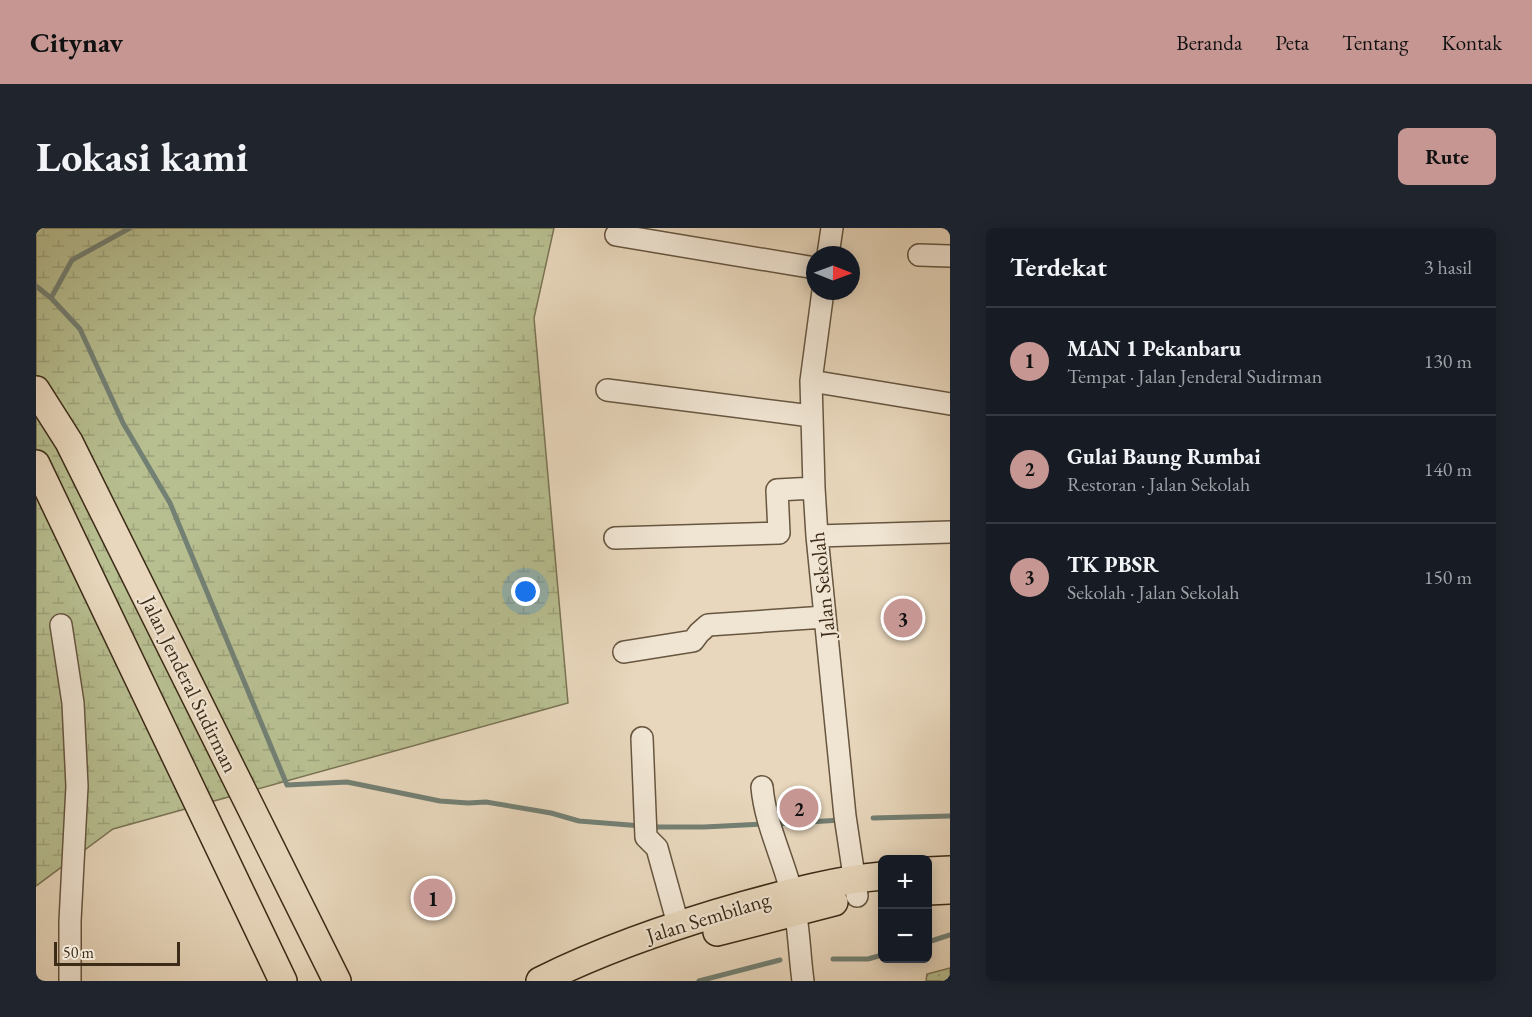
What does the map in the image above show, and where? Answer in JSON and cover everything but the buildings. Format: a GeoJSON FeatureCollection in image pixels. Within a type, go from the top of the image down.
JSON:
{"type":"FeatureCollection","features":[{"type":"Feature","properties":{"kind":"main road","name":"Jalan Jenderal Sudirman"},"geometry":{"type":"LineString","coordinates":[[36,390],[69,442],[337,981]]}},
{"type":"Feature","properties":{"kind":"main road","name":"Jalan Jenderal Sudirman"},"geometry":{"type":"LineString","coordinates":[[36,464],[283,981]]}},
{"type":"Feature","properties":{"kind":"main road"},"geometry":{"type":"LineString","coordinates":[[932,871],[950,870]]}},
{"type":"Feature","properties":{"kind":"main road","name":"Jalan Sembilang"},"geometry":{"type":"LineString","coordinates":[[540,981],[604,951],[678,924],[865,890],[878,879]]}},
{"type":"Feature","properties":{"kind":"main road"},"geometry":{"type":"LineString","coordinates":[[932,891],[950,890]]}},
{"type":"Feature","properties":{"kind":"main road","name":"Jalan Sembilang"},"geometry":{"type":"LineString","coordinates":[[577,981],[619,961],[794,902]]}},
{"type":"Feature","properties":{"kind":"street"},"geometry":{"type":"LineString","coordinates":[[829,246],[832,228]]}},
{"type":"Feature","properties":{"kind":"street"},"geometry":{"type":"LineString","coordinates":[[616,235],[806,267]]}},
{"type":"Feature","properties":{"kind":"street"},"geometry":{"type":"LineString","coordinates":[[919,255],[950,256]]}},
{"type":"Feature","properties":{"kind":"street","name":"Jalan Sekolah"},"geometry":{"type":"LineString","coordinates":[[822,300],[811,381],[817,536],[846,825],[865,890]]}},
{"type":"Feature","properties":{"kind":"street"},"geometry":{"type":"LineString","coordinates":[[811,381],[950,404]]}},
{"type":"Feature","properties":{"kind":"street"},"geometry":{"type":"LineString","coordinates":[[607,390],[811,416]]}},
{"type":"Feature","properties":{"kind":"street"},"geometry":{"type":"LineString","coordinates":[[615,538],[779,533],[777,490],[814,488]]}},
{"type":"Feature","properties":{"kind":"street"},"geometry":{"type":"LineString","coordinates":[[817,536],[950,532]]}},
{"type":"Feature","properties":{"kind":"street"},"geometry":{"type":"LineString","coordinates":[[624,652],[693,641],[708,625],[825,617]]}},
{"type":"Feature","properties":{"kind":"street"},"geometry":{"type":"LineString","coordinates":[[61,626],[73,703],[77,786],[70,921],[70,981]]}},
{"type":"Feature","properties":{"kind":"street"},"geometry":{"type":"LineString","coordinates":[[642,738],[645,827],[657,848],[678,924]]}},
{"type":"Feature","properties":{"kind":"street"},"geometry":{"type":"LineString","coordinates":[[762,787],[794,902],[803,981]]}},
{"type":"Feature","properties":{"kind":"green space"},"geometry":{"type":"Polygon","coordinates":[[[36,228],[554,228],[534,318],[568,703],[113,829],[36,886],[36,228]]]}},
{"type":"Feature","properties":{"kind":"green space"},"geometry":{"type":"Polygon","coordinates":[[[950,968],[950,981],[926,981],[927,974],[950,968]]]}},
{"type":"Feature","properties":{"kind":"waterway"},"geometry":{"type":"LineString","coordinates":[[51,298],[72,260],[130,228]]}},
{"type":"Feature","properties":{"kind":"waterway"},"geometry":{"type":"LineString","coordinates":[[36,286],[51,298],[80,329],[123,423],[170,503],[287,785],[347,782],[440,801],[486,802],[551,813],[579,821],[642,826]]}},
{"type":"Feature","properties":{"kind":"waterway"},"geometry":{"type":"LineString","coordinates":[[873,818],[950,816]]}},
{"type":"Feature","properties":{"kind":"waterway"},"geometry":{"type":"LineString","coordinates":[[774,824],[842,820]]}},
{"type":"Feature","properties":{"kind":"waterway"},"geometry":{"type":"LineString","coordinates":[[651,827],[764,824]]}},
{"type":"Feature","properties":{"kind":"waterway"},"geometry":{"type":"LineString","coordinates":[[932,941],[950,935]]}},
{"type":"Feature","properties":{"kind":"waterway"},"geometry":{"type":"LineString","coordinates":[[833,959],[868,959],[878,956]]}},
{"type":"Feature","properties":{"kind":"waterway"},"geometry":{"type":"LineString","coordinates":[[699,981],[780,960]]}},
{"type":"Feature","properties":{"kind":"place","name":"TK PBSR"},"geometry":{"type":"Point","coordinates":[903,618]}},
{"type":"Feature","properties":{"kind":"place","name":"Gulai Baung Rumbai"},"geometry":{"type":"Point","coordinates":[799,808]}},
{"type":"Feature","properties":{"kind":"place","name":"MAN 1 Pekanbaru"},"geometry":{"type":"Point","coordinates":[433,898]}}]}
